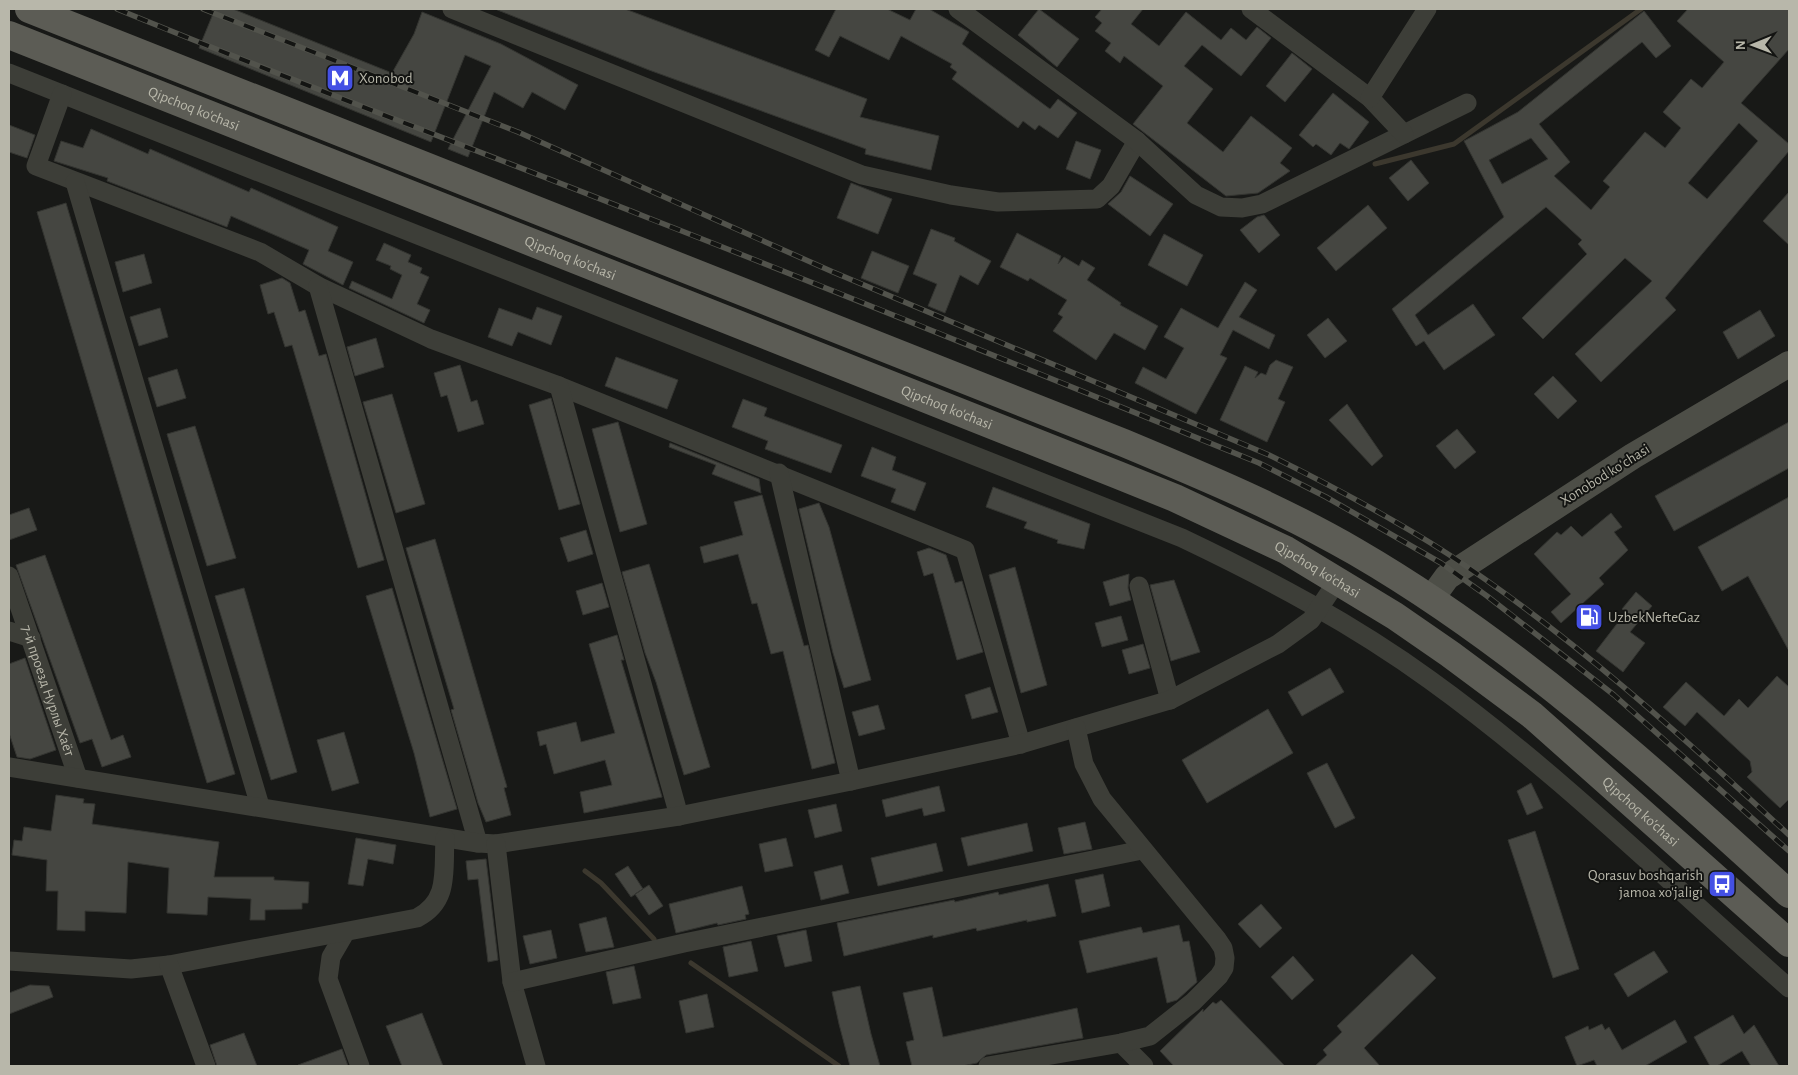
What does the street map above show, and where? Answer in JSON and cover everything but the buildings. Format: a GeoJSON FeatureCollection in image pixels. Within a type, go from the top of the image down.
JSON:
{"type":"FeatureCollection","features":[{"type":"Feature","properties":{"kind":"main road"},"geometry":{"type":"LineString","coordinates":[[29,9],[1165,460],[1241,492],[1356,552],[1468,624],[1577,706],[1789,894]]}},
{"type":"Feature","properties":{"kind":"main road","name":"Qipchoq ko'chasi"},"geometry":{"type":"LineString","coordinates":[[9,35],[1167,495],[1286,550],[1338,580],[1412,627],[1532,715],[1789,943]]}},
{"type":"Feature","properties":{"kind":"main road","name":"Xonobod koʻchasi"},"geometry":{"type":"LineString","coordinates":[[1431,599],[1447,578],[1633,456],[1789,364]]}},
{"type":"Feature","properties":{"kind":"main road"},"geometry":{"type":"LineString","coordinates":[[1338,580],[1356,552]]}},
{"type":"Feature","properties":{"kind":"main road"},"geometry":{"type":"LineString","coordinates":[[1412,627],[1431,599]]}},
{"type":"Feature","properties":{"kind":"street"},"geometry":{"type":"LineString","coordinates":[[452,9],[862,175],[951,196],[998,202],[1097,199],[1111,186],[1137,141]]}},
{"type":"Feature","properties":{"kind":"street"},"geometry":{"type":"LineString","coordinates":[[958,9],[1137,141],[1196,194],[1221,207],[1242,208],[1262,204],[1467,103]]}},
{"type":"Feature","properties":{"kind":"street"},"geometry":{"type":"LineString","coordinates":[[1252,9],[1370,98],[1404,134]]}},
{"type":"Feature","properties":{"kind":"street"},"geometry":{"type":"LineString","coordinates":[[1370,98],[1427,9]]}},
{"type":"Feature","properties":{"kind":"street"},"geometry":{"type":"LineString","coordinates":[[9,73],[1182,538],[1268,580],[1319,609],[1430,680],[1578,799],[1789,988]]}},
{"type":"Feature","properties":{"kind":"street"},"geometry":{"type":"LineString","coordinates":[[62,94],[36,166],[260,252],[318,286],[431,339],[559,386],[779,473],[965,550],[1021,744]]}},
{"type":"Feature","properties":{"kind":"street"},"geometry":{"type":"LineString","coordinates":[[75,182],[260,806]]}},
{"type":"Feature","properties":{"kind":"street"},"geometry":{"type":"LineString","coordinates":[[318,286],[487,844],[512,982],[536,1066]]}},
{"type":"Feature","properties":{"kind":"street"},"geometry":{"type":"LineString","coordinates":[[559,386],[679,816]]}},
{"type":"Feature","properties":{"kind":"street"},"geometry":{"type":"LineString","coordinates":[[779,473],[851,781]]}},
{"type":"Feature","properties":{"kind":"street","name":"7-й проезд Нурлы Хаёт"},"geometry":{"type":"LineString","coordinates":[[9,576],[78,778]]}},
{"type":"Feature","properties":{"kind":"street"},"geometry":{"type":"LineString","coordinates":[[9,767],[487,844],[679,816],[851,781],[1021,744],[1170,700],[1278,644],[1311,620],[1338,580]]}},
{"type":"Feature","properties":{"kind":"street"},"geometry":{"type":"LineString","coordinates":[[1139,586],[1170,700]]}},
{"type":"Feature","properties":{"kind":"street"},"geometry":{"type":"LineString","coordinates":[[9,631],[31,638]]}},
{"type":"Feature","properties":{"kind":"street"},"geometry":{"type":"LineString","coordinates":[[988,1066],[1121,1043],[1150,1036],[1194,1002],[1219,976],[1224,968],[1226,958],[1223,948],[1102,799],[1084,764],[1076,728]]}},
{"type":"Feature","properties":{"kind":"street"},"geometry":{"type":"LineString","coordinates":[[9,961],[131,969],[169,966],[345,934],[416,918],[435,906],[442,891],[445,838]]}},
{"type":"Feature","properties":{"kind":"street"},"geometry":{"type":"LineString","coordinates":[[512,982],[684,943],[1142,850]]}},
{"type":"Feature","properties":{"kind":"street"},"geometry":{"type":"LineString","coordinates":[[345,934],[331,957],[328,980],[360,1066]]}},
{"type":"Feature","properties":{"kind":"street"},"geometry":{"type":"LineString","coordinates":[[169,966],[206,1066]]}},
{"type":"Feature","properties":{"kind":"street"},"geometry":{"type":"LineString","coordinates":[[1121,1043],[1144,1066]]}},
{"type":"Feature","properties":{"kind":"waterway"},"geometry":{"type":"LineString","coordinates":[[1375,164],[1454,144],[1641,9]]}},
{"type":"Feature","properties":{"kind":"waterway"},"geometry":{"type":"LineString","coordinates":[[585,871],[601,883],[654,939]]}},
{"type":"Feature","properties":{"kind":"waterway"},"geometry":{"type":"LineString","coordinates":[[691,963],[839,1066]]}},
{"type":"Feature","properties":{"kind":"railway"},"geometry":{"type":"LineString","coordinates":[[117,9],[800,278],[1259,463],[1326,497],[1441,563],[1487,596],[1614,695],[1789,851]]}},
{"type":"Feature","properties":{"kind":"railway"},"geometry":{"type":"LineString","coordinates":[[203,9],[518,132],[833,272],[1269,455],[1337,490],[1405,527],[1448,554],[1538,618],[1624,687],[1789,835]]}},
{"type":"Feature","properties":{"kind":"place","name":"Xonobod"},"geometry":{"type":"Point","coordinates":[340,78]}},
{"type":"Feature","properties":{"kind":"place","name":"UzbekNefteGaz"},"geometry":{"type":"Point","coordinates":[1589,617]}},
{"type":"Feature","properties":{"kind":"place","name":"Qorasuv boshqarish jamoa xo'jaligi"},"geometry":{"type":"Point","coordinates":[1722,884]}}]}
